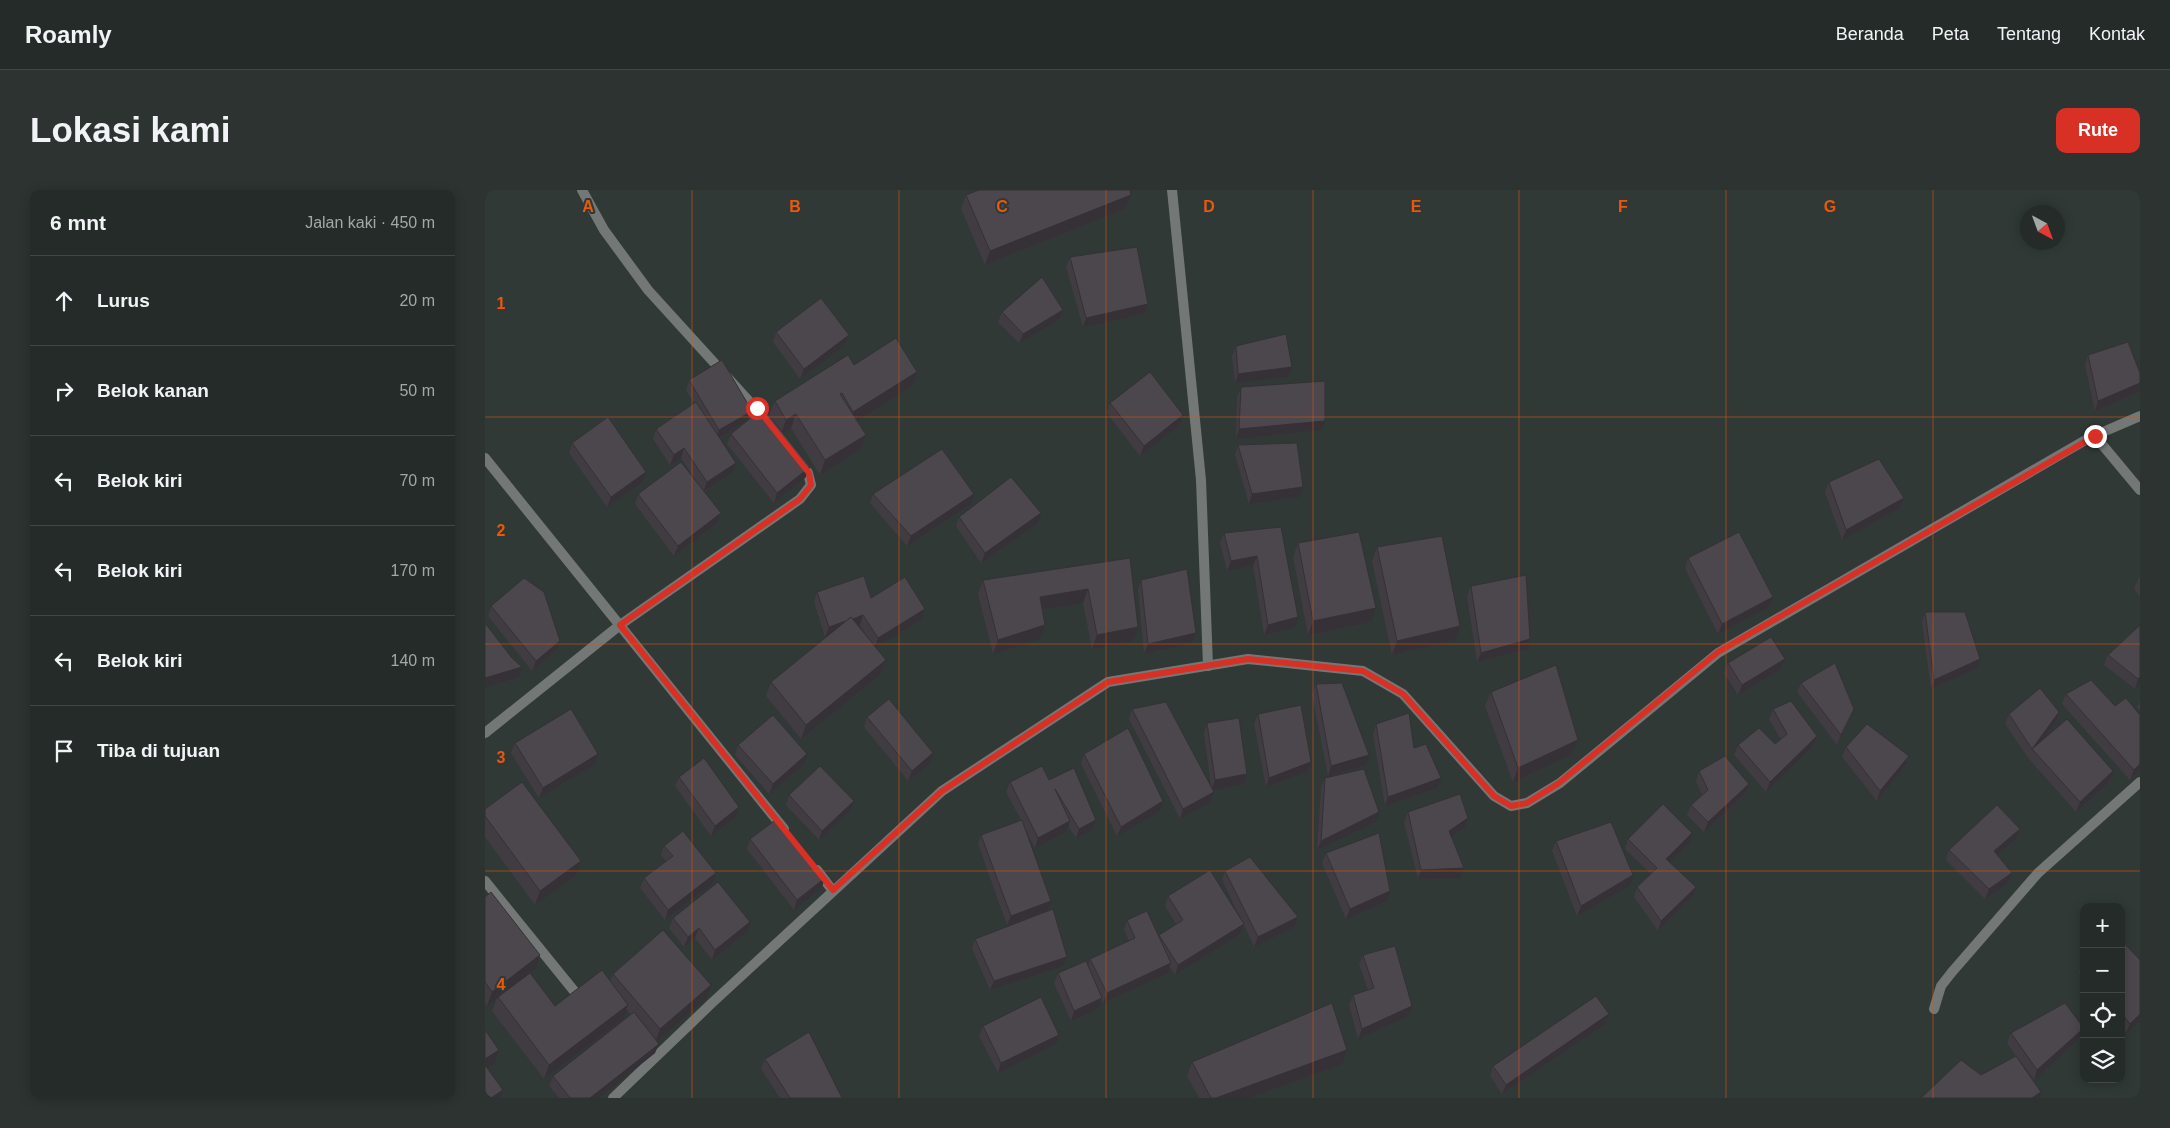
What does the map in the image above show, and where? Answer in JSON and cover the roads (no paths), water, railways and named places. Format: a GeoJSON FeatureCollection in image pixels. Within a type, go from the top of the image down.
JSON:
{"type":"FeatureCollection","features":[{"type":"Feature","properties":{"kind":"street"},"geometry":{"type":"LineString","coordinates":[[582,190],[604,230],[649,290],[757,408],[774,430]]}},
{"type":"Feature","properties":{"kind":"street"},"geometry":{"type":"LineString","coordinates":[[1172,190],[1201,480],[1208,666]]}},
{"type":"Feature","properties":{"kind":"street"},"geometry":{"type":"LineString","coordinates":[[613,1098],[637,1069],[713,1002],[942,791],[1108,682],[1248,659],[1363,671],[1403,694],[1494,796],[1511,806],[1527,803],[1559,783],[1718,652],[2095,436],[2140,416]]}},
{"type":"Feature","properties":{"kind":"street"},"geometry":{"type":"LineString","coordinates":[[2095,436],[2140,490]]}},
{"type":"Feature","properties":{"kind":"street"},"geometry":{"type":"LineString","coordinates":[[485,733],[620,625],[800,499],[811,485],[809,473],[791,452]]}},
{"type":"Feature","properties":{"kind":"street"},"geometry":{"type":"LineString","coordinates":[[485,458],[791,838]]}},
{"type":"Feature","properties":{"kind":"street"},"geometry":{"type":"LineString","coordinates":[[1933,1009],[1941,986],[2038,873],[2140,782]]}},
{"type":"Feature","properties":{"kind":"street"},"geometry":{"type":"LineString","coordinates":[[809,860],[833,890]]}},
{"type":"Feature","properties":{"kind":"street"},"geometry":{"type":"LineString","coordinates":[[485,881],[591,1012]]}}]}
